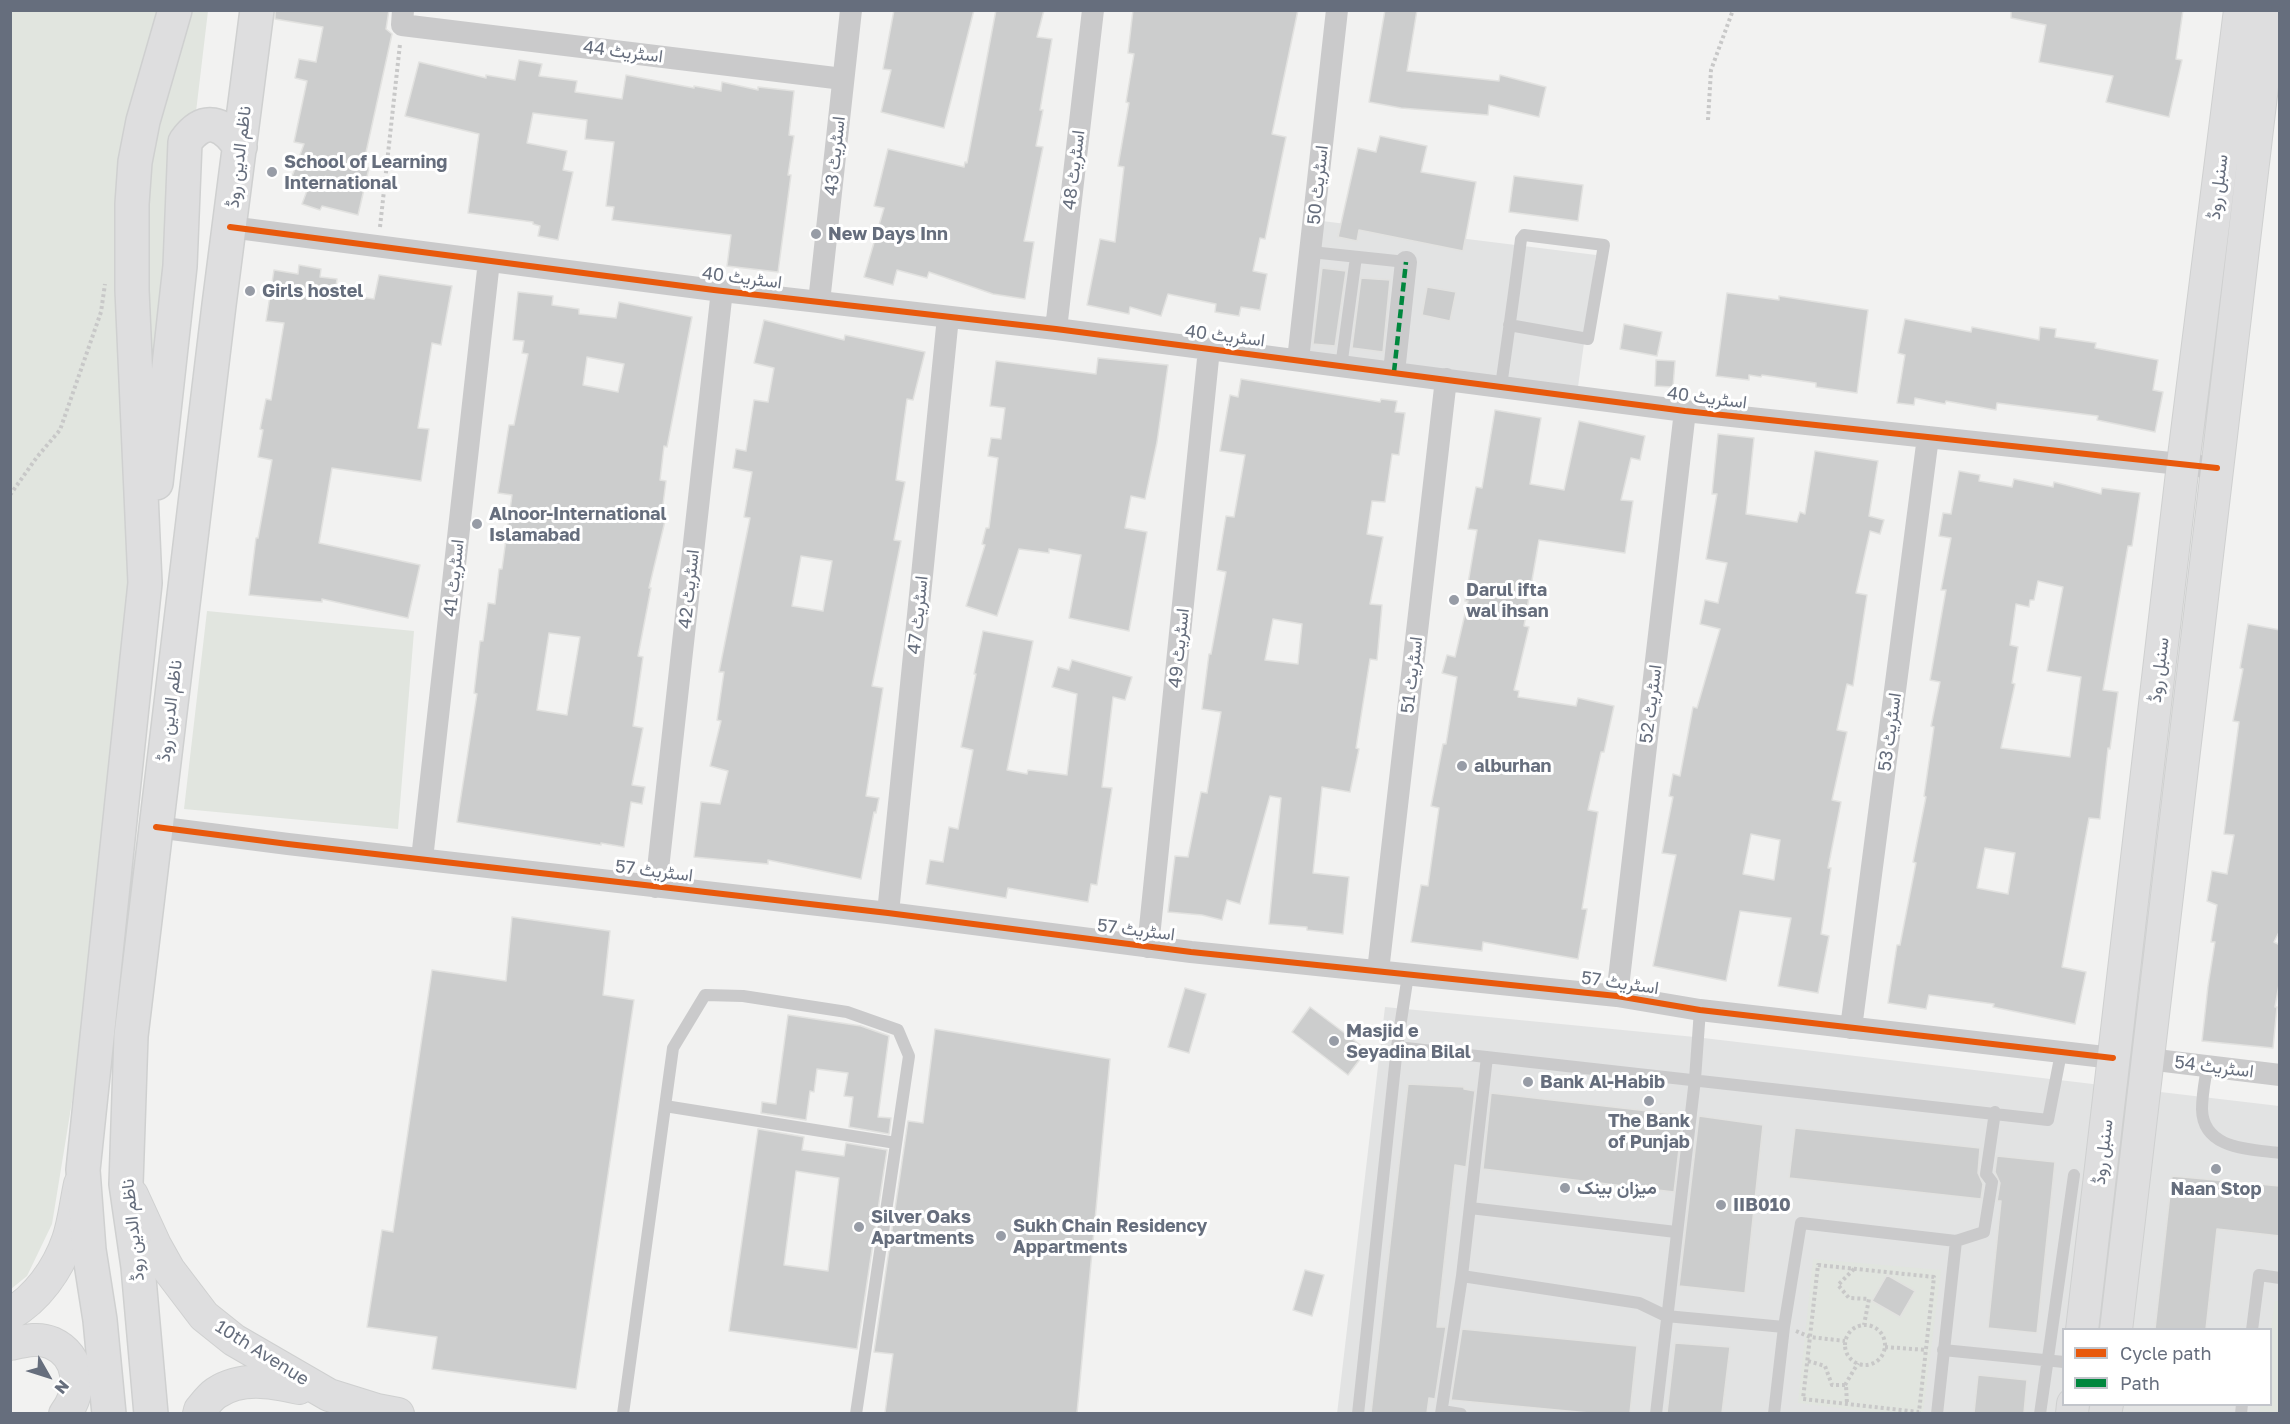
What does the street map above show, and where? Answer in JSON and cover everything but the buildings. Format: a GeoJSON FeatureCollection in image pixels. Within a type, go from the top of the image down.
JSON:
{"type":"FeatureCollection","features":[{"type":"Feature","properties":{"kind":"main road"},"geometry":{"type":"LineString","coordinates":[[145,583],[132,290],[132,204],[135,162],[143,121],[175,10]]}},
{"type":"Feature","properties":{"kind":"main road","name":"ناظم الدین روڈ"},"geometry":{"type":"LineString","coordinates":[[151,1413],[138,1267],[126,1184],[131,1036],[257,10]]}},
{"type":"Feature","properties":{"kind":"main road"},"geometry":{"type":"LineString","coordinates":[[109,1413],[83,1170],[180,267],[185,142],[192,131],[211,124],[223,128],[232,135],[240,147]]}},
{"type":"Feature","properties":{"kind":"street","name":"اسٹریٹ 43"},"geometry":{"type":"LineString","coordinates":[[819,302],[851,10]]}},
{"type":"Feature","properties":{"kind":"street","name":"اسٹریٹ 48"},"geometry":{"type":"LineString","coordinates":[[1056,329],[1093,10]]}},
{"type":"Feature","properties":{"kind":"street","name":"اسٹریٹ 50"},"geometry":{"type":"LineString","coordinates":[[1298,360],[1337,10]]}},
{"type":"Feature","properties":{"kind":"street","name":"سنبل روڈ"},"geometry":{"type":"LineString","coordinates":[[2082,1328],[2183,464],[2240,10]]}},
{"type":"Feature","properties":{"kind":"street","name":"سنبل روڈ"},"geometry":{"type":"LineString","coordinates":[[2116,1328],[2271,10]]}},
{"type":"Feature","properties":{"kind":"street","name":"اسٹریٹ 44"},"geometry":{"type":"LineString","coordinates":[[402,18],[843,80]]}},
{"type":"Feature","properties":{"kind":"street","name":"اسٹریٹ 40"},"geometry":{"type":"LineString","coordinates":[[230,227],[819,302],[1056,329],[1685,411],[2217,468]]}},
{"type":"Feature","properties":{"kind":"street","name":"اسٹریٹ 41"},"geometry":{"type":"LineString","coordinates":[[422,859],[489,261]]}},
{"type":"Feature","properties":{"kind":"street"},"geometry":{"type":"LineString","coordinates":[[1394,372],[1406,262]]}},
{"type":"Feature","properties":{"kind":"street","name":"اسٹریٹ 42"},"geometry":{"type":"LineString","coordinates":[[656,887],[722,290]]}},
{"type":"Feature","properties":{"kind":"street","name":"اسٹریٹ 47"},"geometry":{"type":"LineString","coordinates":[[888,913],[948,317]]}},
{"type":"Feature","properties":{"kind":"street","name":"اسٹریٹ 49"},"geometry":{"type":"LineString","coordinates":[[1148,946],[1209,349]]}},
{"type":"Feature","properties":{"kind":"street","name":"اسٹریٹ 51"},"geometry":{"type":"LineString","coordinates":[[1378,972],[1446,379]]}},
{"type":"Feature","properties":{"kind":"street","name":"اسٹریٹ 52"},"geometry":{"type":"LineString","coordinates":[[1617,996],[1685,411]]}},
{"type":"Feature","properties":{"kind":"street","name":"اسٹریٹ 53"},"geometry":{"type":"LineString","coordinates":[[1851,1028],[1928,437]]}},
{"type":"Feature","properties":{"kind":"street","name":"اسٹریٹ 57"},"geometry":{"type":"LineString","coordinates":[[156,827],[1148,946],[1617,996],[1700,1010],[2114,1058]]}},
{"type":"Feature","properties":{"kind":"street","name":"اسٹریٹ 54"},"geometry":{"type":"LineString","coordinates":[[2148,1059],[2280,1075]]}},
{"type":"Feature","properties":{"kind":"street"},"geometry":{"type":"LineString","coordinates":[[10,1314],[37,1292],[55,1268],[68,1240],[83,1170]]}},
{"type":"Feature","properties":{"kind":"street","name":"10th Avenue"},"geometry":{"type":"LineString","coordinates":[[126,1184],[169,1270],[204,1316],[234,1340],[329,1395],[377,1410],[398,1413]]}},
{"type":"Feature","properties":{"kind":"street"},"geometry":{"type":"LineString","coordinates":[[10,1344],[35,1339],[51,1342],[66,1352],[76,1368],[78,1383],[75,1398],[65,1413]]}},
{"type":"Feature","properties":{"kind":"street"},"geometry":{"type":"LineString","coordinates":[[199,1413],[216,1393],[236,1384],[259,1380],[329,1395]]}},
{"type":"Feature","properties":{"kind":"lane"},"geometry":{"type":"LineString","coordinates":[[1501,386],[1509,325],[1521,239],[1524,235],[1604,246],[1588,339],[1509,325]]}},
{"type":"Feature","properties":{"kind":"lane"},"geometry":{"type":"LineString","coordinates":[[1311,252],[1406,262]]}},
{"type":"Feature","properties":{"kind":"lane"},"geometry":{"type":"LineString","coordinates":[[1341,367],[1356,257]]}},
{"type":"Feature","properties":{"kind":"lane"},"geometry":{"type":"LineString","coordinates":[[1359,1413],[1397,1047],[1408,975]]}},
{"type":"Feature","properties":{"kind":"lane"},"geometry":{"type":"LineString","coordinates":[[623,1413],[673,1048],[705,995],[743,996],[847,1012],[898,1030],[909,1056],[856,1413]]}},
{"type":"Feature","properties":{"kind":"lane"},"geometry":{"type":"LineString","coordinates":[[1656,1413],[1695,1079],[1700,1010]]}},
{"type":"Feature","properties":{"kind":"lane"},"geometry":{"type":"LineString","coordinates":[[1397,1047],[1995,1112],[2048,1120],[2061,1053]]}},
{"type":"Feature","properties":{"kind":"lane"},"geometry":{"type":"LineString","coordinates":[[1461,1413],[1441,1412],[1462,1275],[1487,1057]]}},
{"type":"Feature","properties":{"kind":"lane"},"geometry":{"type":"LineString","coordinates":[[2207,1067],[2202,1107],[2205,1123],[2210,1131],[2224,1143],[2234,1147],[2280,1153]]}},
{"type":"Feature","properties":{"kind":"lane"},"geometry":{"type":"LineString","coordinates":[[665,1106],[896,1143]]}},
{"type":"Feature","properties":{"kind":"lane"},"geometry":{"type":"LineString","coordinates":[[1773,1413],[1801,1223],[1956,1240],[1984,1232],[1992,1182],[1986,1174],[1995,1112]]}},
{"type":"Feature","properties":{"kind":"lane"},"geometry":{"type":"LineString","coordinates":[[2040,1413],[2074,1175]]}},
{"type":"Feature","properties":{"kind":"lane"},"geometry":{"type":"LineString","coordinates":[[1470,1208],[1676,1232]]}},
{"type":"Feature","properties":{"kind":"lane"},"geometry":{"type":"LineString","coordinates":[[1937,1413],[1956,1240]]}},
{"type":"Feature","properties":{"kind":"lane"},"geometry":{"type":"LineString","coordinates":[[1462,1275],[1639,1303],[1666,1316],[1784,1327]]}},
{"type":"Feature","properties":{"kind":"lane"},"geometry":{"type":"LineString","coordinates":[[2252,1328],[2259,1275],[2280,1278]]}},
{"type":"Feature","properties":{"kind":"lane"},"geometry":{"type":"LineString","coordinates":[[1943,1350],[2062,1362]]}},
{"type":"Feature","properties":{"kind":"path"},"geometry":{"type":"LineString","coordinates":[[1708,120],[1711,70],[1734,10]]}},
{"type":"Feature","properties":{"kind":"path"},"geometry":{"type":"LineString","coordinates":[[378,245],[402,18]]}},
{"type":"Feature","properties":{"kind":"path"},"geometry":{"type":"LineString","coordinates":[[10,495],[60,430],[101,312],[106,277]]}},
{"type":"Feature","properties":{"kind":"path"},"geometry":{"type":"LineString","coordinates":[[1818,1265],[1855,1269],[1934,1277],[1919,1412],[1803,1400],[1818,1265]]}},
{"type":"Feature","properties":{"kind":"path"},"geometry":{"type":"LineString","coordinates":[[1855,1269],[1838,1285],[1849,1298],[1869,1299],[1864,1325]]}},
{"type":"Feature","properties":{"kind":"path"},"geometry":{"type":"LineString","coordinates":[[1864,1325],[1877,1329],[1882,1334],[1885,1347],[1880,1358],[1868,1365],[1850,1359],[1845,1341],[1852,1329],[1864,1325]]}},
{"type":"Feature","properties":{"kind":"path"},"geometry":{"type":"LineString","coordinates":[[1784,1327],[1810,1337],[1845,1341]]}},
{"type":"Feature","properties":{"kind":"path"},"geometry":{"type":"LineString","coordinates":[[1885,1347],[1943,1350]]}},
{"type":"Feature","properties":{"kind":"path"},"geometry":{"type":"LineString","coordinates":[[1808,1361],[1825,1366],[1832,1385],[1844,1385]]}},
{"type":"Feature","properties":{"kind":"path"},"geometry":{"type":"LineString","coordinates":[[1844,1385],[1858,1363]]}},
{"type":"Feature","properties":{"kind":"path"},"geometry":{"type":"LineString","coordinates":[[1844,1385],[1846,1385],[1847,1404]]}},
{"type":"Feature","properties":{"kind":"shaded area"},"geometry":{"type":"Polygon","coordinates":[[[11,11],[208,11],[94,967],[52,1224],[27,1276],[11,1289],[11,11]]]}},
{"type":"Feature","properties":{"kind":"shaded area"},"geometry":{"type":"Polygon","coordinates":[[[1322,221],[1596,255],[1578,387],[1308,354],[1322,221]]]}},
{"type":"Feature","properties":{"kind":"shaded area"},"geometry":{"type":"Polygon","coordinates":[[[207,611],[414,631],[398,829],[184,809],[207,611]]]}},
{"type":"Feature","properties":{"kind":"shaded area"},"geometry":{"type":"Polygon","coordinates":[[[1385,1007],[1695,1037],[2279,1106],[2279,1413],[1337,1414],[1385,1007]]]}},
{"type":"Feature","properties":{"kind":"shaded area"},"geometry":{"type":"Polygon","coordinates":[[[1813,1259],[1941,1270],[1923,1413],[1879,1413],[1798,1403],[1813,1259]]]}},
{"type":"Feature","properties":{"kind":"shaded area"},"geometry":{"type":"Polygon","coordinates":[[[2275,1301],[2280,1301],[2279,1413],[2259,1413],[2260,1406],[2272,1406],[2271,1328],[2275,1301]]]}},
{"type":"Feature","properties":{"kind":"marked path"},"geometry":{"type":"LineString","coordinates":[[1394,372],[1406,262]]}},
{"type":"Feature","properties":{"kind":"cycle path"},"geometry":{"type":"LineString","coordinates":[[230,227],[714,290],[1056,329],[1685,411],[2217,468]]}},
{"type":"Feature","properties":{"kind":"cycle path"},"geometry":{"type":"LineString","coordinates":[[156,827],[888,913],[1191,952],[1617,996],[1700,1010],[2113,1058]]}},
{"type":"Feature","properties":{"kind":"place","name":"School of Learning International"},"geometry":{"type":"Point","coordinates":[272,172]}},
{"type":"Feature","properties":{"kind":"place","name":"New Days Inn"},"geometry":{"type":"Point","coordinates":[816,234]}},
{"type":"Feature","properties":{"kind":"place","name":"Girls hostel"},"geometry":{"type":"Point","coordinates":[250,291]}},
{"type":"Feature","properties":{"kind":"place","name":"Alnoor-International Islamabad"},"geometry":{"type":"Point","coordinates":[477,524]}},
{"type":"Feature","properties":{"kind":"place","name":"Darul ifta wal ihsan"},"geometry":{"type":"Point","coordinates":[1454,600]}},
{"type":"Feature","properties":{"kind":"place","name":"alburhan"},"geometry":{"type":"Point","coordinates":[1462,766]}},
{"type":"Feature","properties":{"kind":"place","name":"Masjid e Seyadina Bilal"},"geometry":{"type":"Point","coordinates":[1334,1041]}},
{"type":"Feature","properties":{"kind":"place","name":"Bank Al-Habib"},"geometry":{"type":"Point","coordinates":[1528,1082]}},
{"type":"Feature","properties":{"kind":"place","name":"The Bank of Punjab"},"geometry":{"type":"Point","coordinates":[1649,1101]}},
{"type":"Feature","properties":{"kind":"place","name":"Naan Stop"},"geometry":{"type":"Point","coordinates":[2216,1169]}},
{"type":"Feature","properties":{"kind":"place","name":"میزان بینک"},"geometry":{"type":"Point","coordinates":[1565,1188]}},
{"type":"Feature","properties":{"kind":"place","name":"IIB010"},"geometry":{"type":"Point","coordinates":[1721,1205]}},
{"type":"Feature","properties":{"kind":"place","name":"Silver Oaks Apartments"},"geometry":{"type":"Point","coordinates":[859,1227]}},
{"type":"Feature","properties":{"kind":"place","name":"Sukh Chain Residency Appartments"},"geometry":{"type":"Point","coordinates":[1001,1236]}}]}
